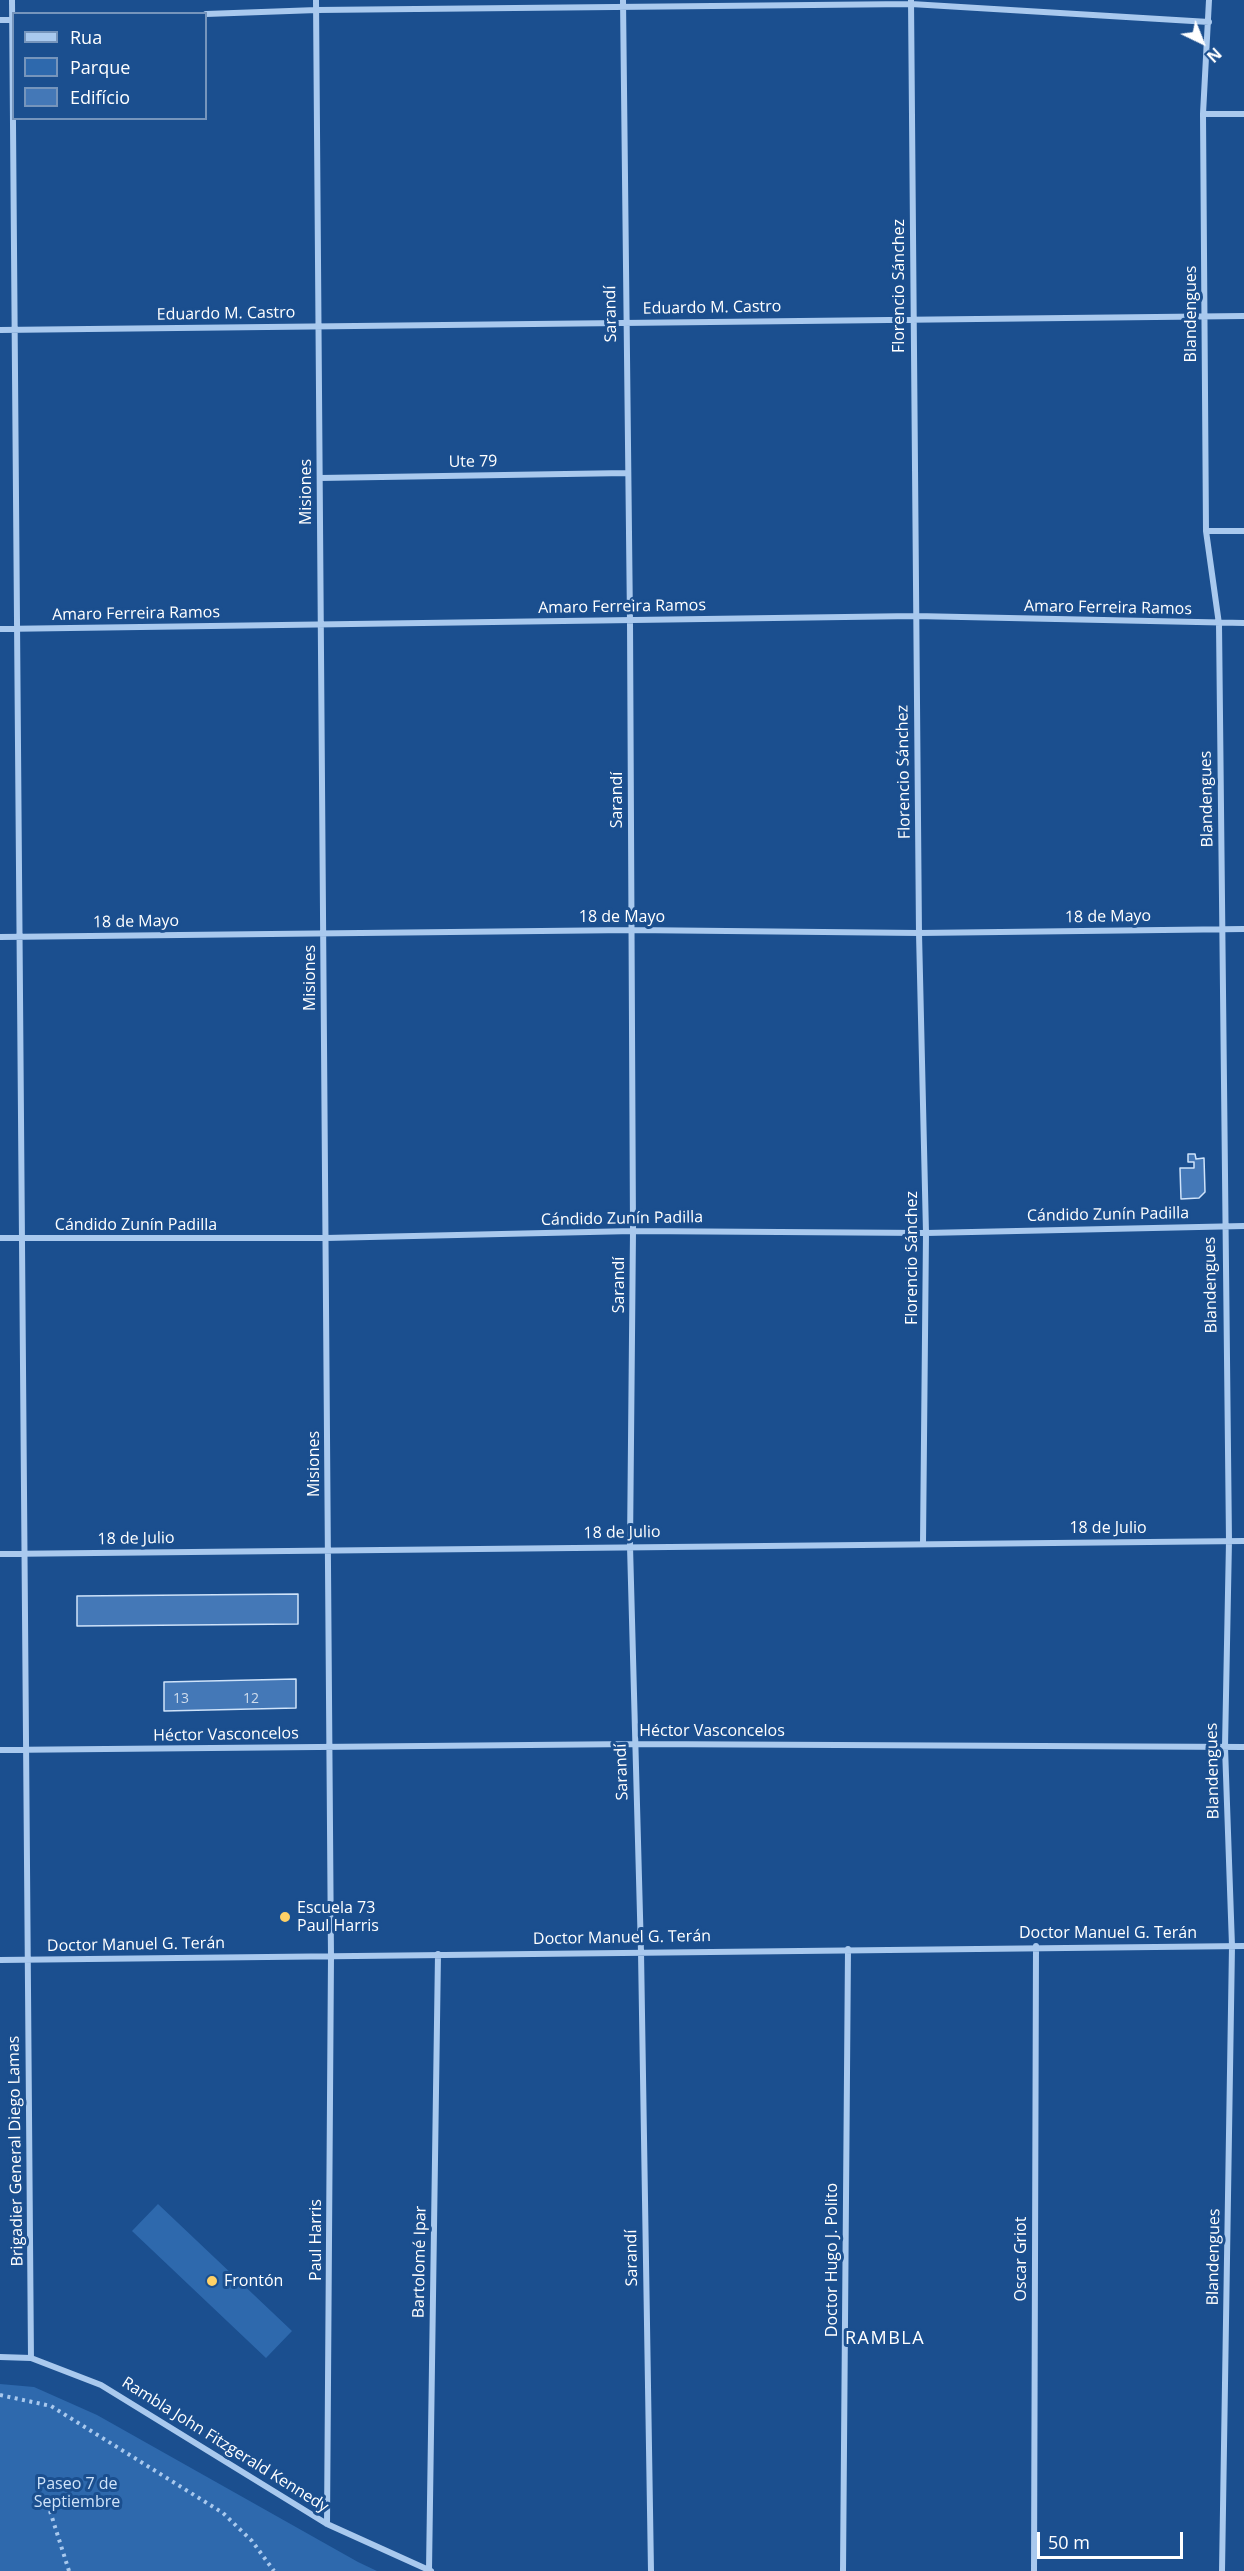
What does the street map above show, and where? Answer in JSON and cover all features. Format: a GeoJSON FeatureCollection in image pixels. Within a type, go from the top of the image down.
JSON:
{"type":"FeatureCollection","features":[{"type":"Feature","properties":{"kind":"street","name":"Misiones"},"geometry":{"type":"LineString","coordinates":[[316,0],[331,1956]]}},
{"type":"Feature","properties":{"kind":"street","name":"Blandengues"},"geometry":{"type":"LineString","coordinates":[[1209,0],[1203,114],[1206,531],[1219,624],[1228,1541],[1225,1747],[1232,1946],[1222,2571]]}},
{"type":"Feature","properties":{"kind":"street"},"geometry":{"type":"LineString","coordinates":[[207,14],[623,3],[911,2],[1209,22]]}},
{"type":"Feature","properties":{"kind":"street","name":"Florencio Sánchez"},"geometry":{"type":"LineString","coordinates":[[911,2],[915,616],[926,1233],[923,1543]]}},
{"type":"Feature","properties":{"kind":"street","name":"Sarandí"},"geometry":{"type":"LineString","coordinates":[[623,3],[630,621],[633,1231],[630,1546],[641,1952],[651,2571]]}},
{"type":"Feature","properties":{"kind":"street"},"geometry":{"type":"LineString","coordinates":[[1203,114],[1244,114]]}},
{"type":"Feature","properties":{"kind":"street","name":"Brigadier General Diego Lamas"},"geometry":{"type":"LineString","coordinates":[[14,120],[31,2358]]}},
{"type":"Feature","properties":{"kind":"street","name":"Eduardo M. Castro"},"geometry":{"type":"LineString","coordinates":[[0,330],[1244,316]]}},
{"type":"Feature","properties":{"kind":"street","name":"Ute 79"},"geometry":{"type":"LineString","coordinates":[[320,478],[627,473]]}},
{"type":"Feature","properties":{"kind":"street"},"geometry":{"type":"LineString","coordinates":[[1206,531],[1244,531]]}},
{"type":"Feature","properties":{"kind":"street","name":"Amaro Ferreira Ramos"},"geometry":{"type":"LineString","coordinates":[[0,629],[915,616],[1244,623]]}},
{"type":"Feature","properties":{"kind":"street","name":"18 de Mayo"},"geometry":{"type":"LineString","coordinates":[[0,937],[630,930],[919,933],[1244,929]]}},
{"type":"Feature","properties":{"kind":"street","name":"Cándido Zunín Padilla"},"geometry":{"type":"LineString","coordinates":[[0,1238],[326,1238],[633,1231],[926,1233],[1244,1226]]}},
{"type":"Feature","properties":{"kind":"street","name":"18 de Julio"},"geometry":{"type":"LineString","coordinates":[[0,1554],[1244,1541]]}},
{"type":"Feature","properties":{"kind":"street","name":"Héctor Vasconcelos"},"geometry":{"type":"LineString","coordinates":[[0,1750],[635,1744],[1244,1747]]}},
{"type":"Feature","properties":{"kind":"street","name":"Doctor Manuel G. Terán"},"geometry":{"type":"LineString","coordinates":[[0,1960],[1036,1946],[1244,1946]]}},
{"type":"Feature","properties":{"kind":"street","name":"Oscar Griot"},"geometry":{"type":"LineString","coordinates":[[1034,2571],[1036,1946]]}},
{"type":"Feature","properties":{"kind":"street","name":"Doctor Hugo J. Polito"},"geometry":{"type":"LineString","coordinates":[[843,2571],[848,1949]]}},
{"type":"Feature","properties":{"kind":"street","name":"Bartolomé Ipar"},"geometry":{"type":"LineString","coordinates":[[430,2570],[438,1954]]}},
{"type":"Feature","properties":{"kind":"street","name":"Paul Harris"},"geometry":{"type":"LineString","coordinates":[[327,2524],[331,1956]]}},
{"type":"Feature","properties":{"kind":"street","name":"Rambla John Fitzgerald Kennedy"},"geometry":{"type":"LineString","coordinates":[[0,2356],[31,2358],[101,2385],[327,2524],[430,2570]]}},
{"type":"Feature","properties":{"kind":"path"},"geometry":{"type":"LineString","coordinates":[[0,2395],[51,2406],[223,2513],[252,2541],[274,2571]]}},
{"type":"Feature","properties":{"kind":"path"},"geometry":{"type":"LineString","coordinates":[[50,2511],[69,2571]]}},
{"type":"Feature","properties":{"kind":"green space","name":"Frontón"},"geometry":{"type":"Polygon","coordinates":[[[158,2204],[292,2331],[266,2358],[132,2231],[158,2204]]]}},
{"type":"Feature","properties":{"kind":"green space","name":"Paseo 7 de Septiembre"},"geometry":{"type":"Polygon","coordinates":[[[0,2384],[34,2387],[97,2415],[377,2571],[0,2571],[0,2384]]]}},
{"type":"Feature","properties":{"kind":"building"},"geometry":{"type":"Polygon","coordinates":[[[1188,1154],[1195,1154],[1196,1159],[1204,1158],[1205,1192],[1199,1198],[1181,1199],[1180,1168],[1194,1168],[1194,1162],[1188,1162],[1188,1154]]]}},
{"type":"Feature","properties":{"kind":"building"},"geometry":{"type":"Polygon","coordinates":[[[298,1594],[298,1624],[77,1626],[77,1596],[298,1594]]]}},
{"type":"Feature","properties":{"kind":"building"},"geometry":{"type":"Polygon","coordinates":[[[296,1679],[296,1708],[164,1711],[164,1682],[296,1679]]]}},
{"type":"Feature","properties":{"kind":"place","name":"Escuela 73 Paul Harris"},"geometry":{"type":"Point","coordinates":[285,1917]}},
{"type":"Feature","properties":{"kind":"place","name":"Frontón"},"geometry":{"type":"Point","coordinates":[212,2281]}},
{"type":"Feature","properties":{"kind":"district","name":"RAMBLA"},"geometry":{"type":"Point","coordinates":[885,2339]}}]}
